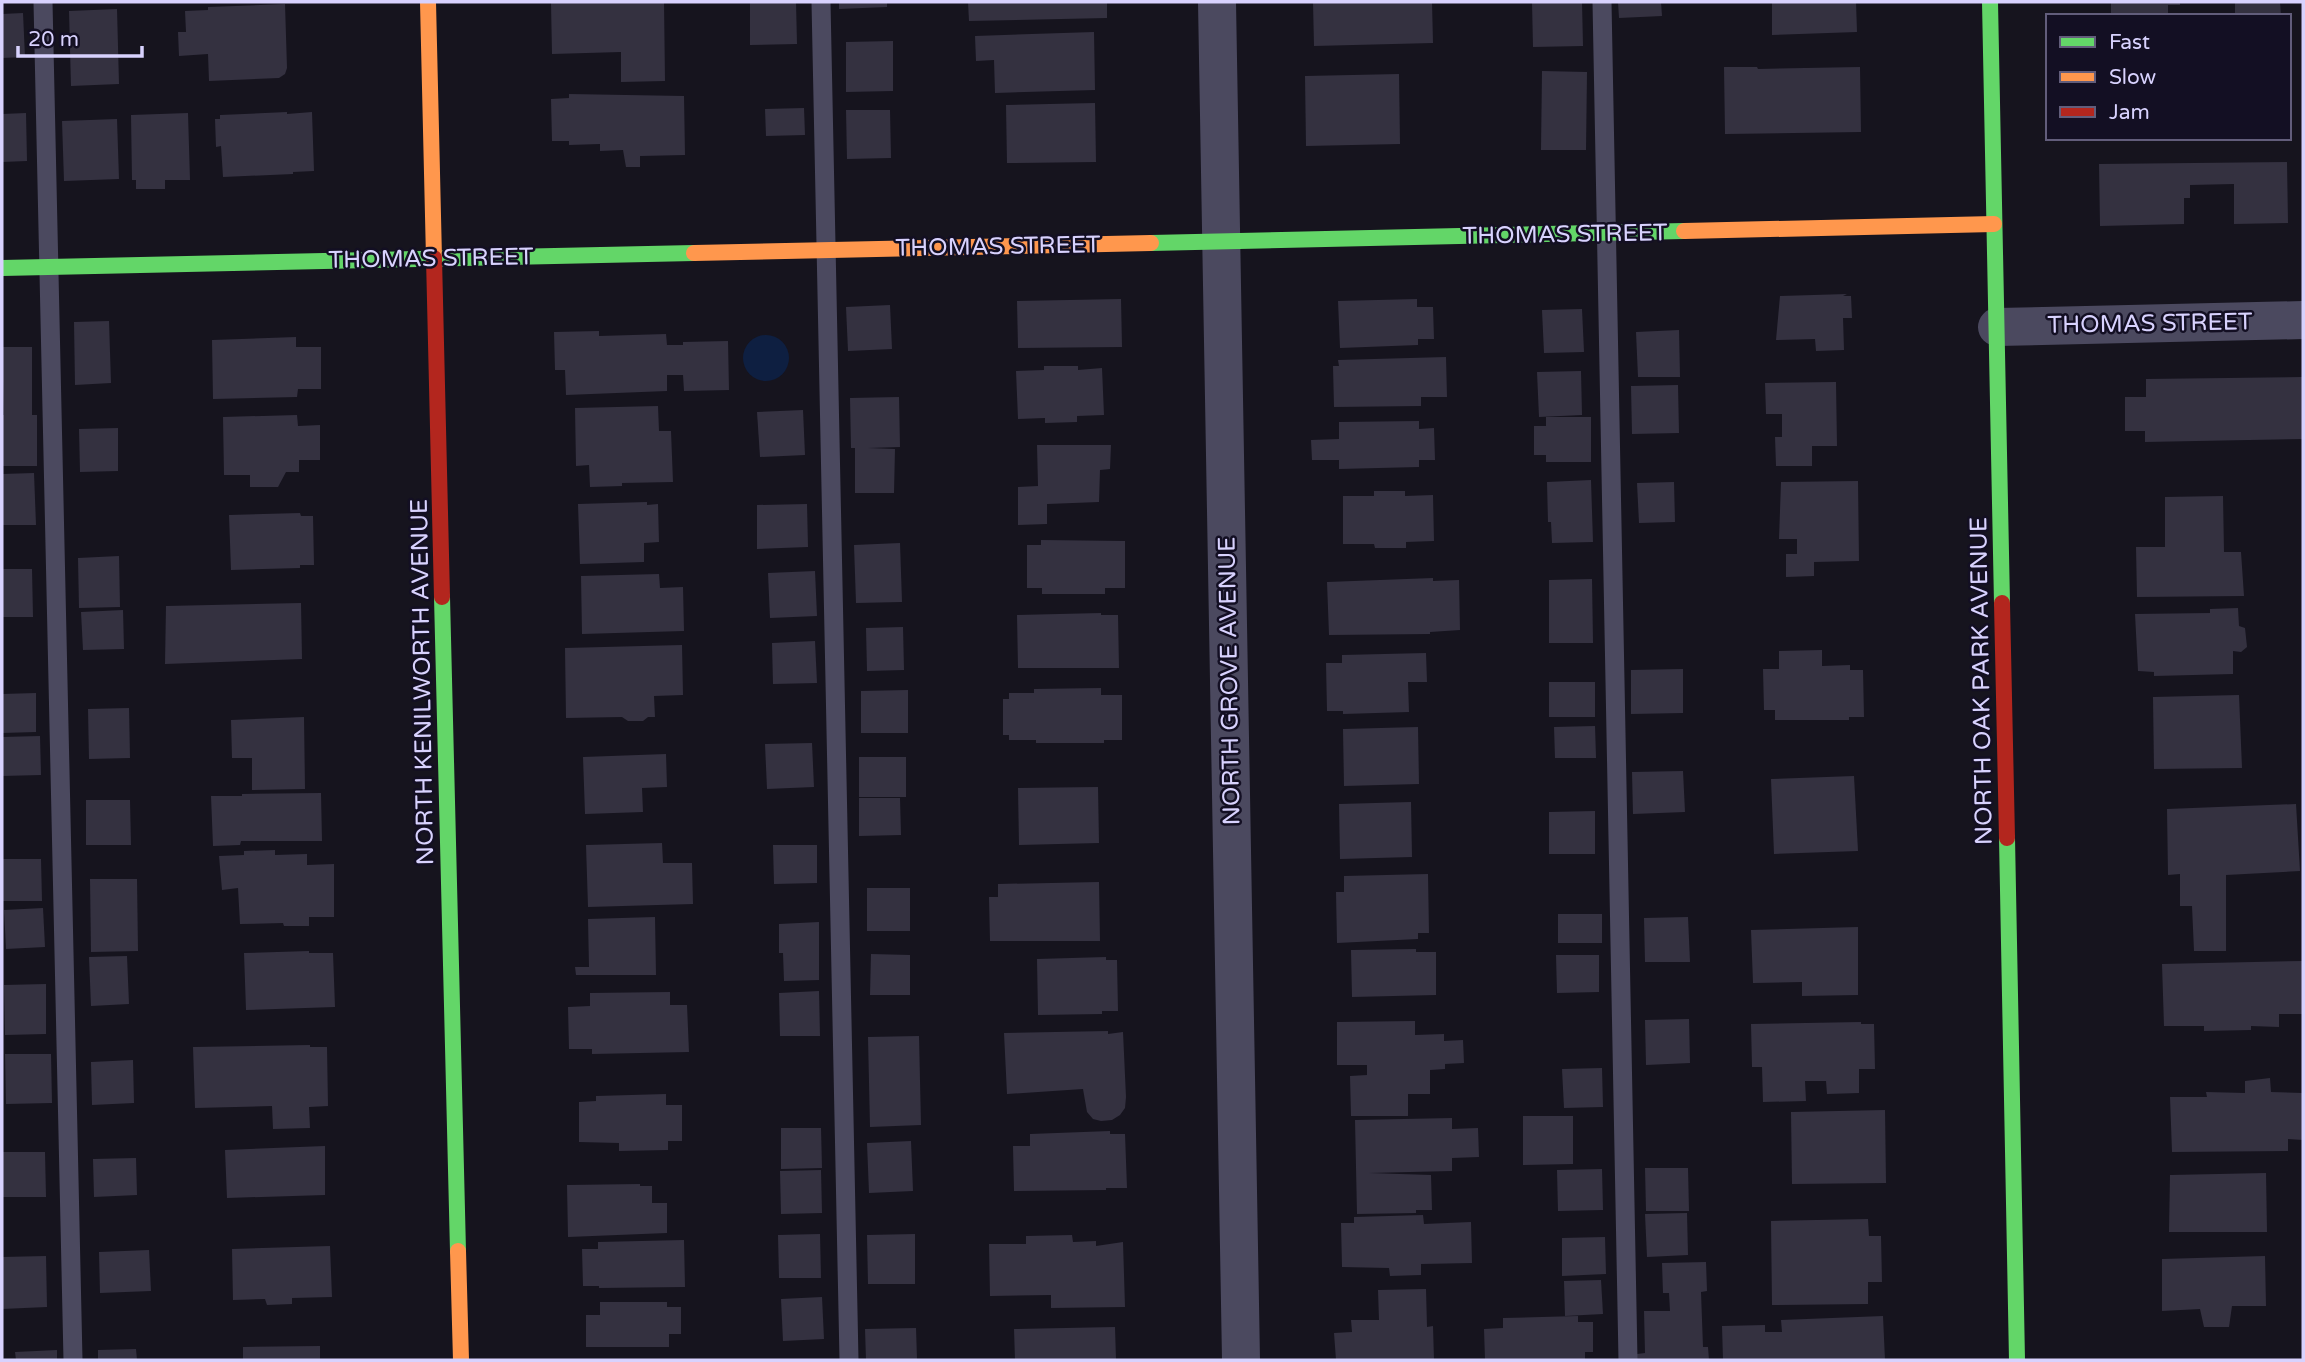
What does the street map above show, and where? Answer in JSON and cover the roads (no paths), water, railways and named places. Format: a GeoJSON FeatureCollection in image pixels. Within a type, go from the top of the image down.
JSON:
{"type":"FeatureCollection","features":[{"type":"Feature","properties":{"kind":"street","name":"NORTH KENILWORTH AVENUE"},"geometry":{"type":"LineString","coordinates":[[428,2],[461,1360]]}},
{"type":"Feature","properties":{"kind":"street","name":"NORTH GROVE AVENUE"},"geometry":{"type":"LineString","coordinates":[[1217,2],[1241,1360]]}},
{"type":"Feature","properties":{"kind":"street","name":"NORTH OAK PARK AVENUE"},"geometry":{"type":"LineString","coordinates":[[1990,2],[2017,1360]]}},
{"type":"Feature","properties":{"kind":"street","name":"THOMAS STREET"},"geometry":{"type":"LineString","coordinates":[[2,268],[1994,224]]}},
{"type":"Feature","properties":{"kind":"street","name":"THOMAS STREET"},"geometry":{"type":"LineString","coordinates":[[1997,327],[2303,320]]}},
{"type":"Feature","properties":{"kind":"lane"},"geometry":{"type":"LineString","coordinates":[[43,2],[73,1360]]}},
{"type":"Feature","properties":{"kind":"lane"},"geometry":{"type":"LineString","coordinates":[[821,2],[849,1360]]}},
{"type":"Feature","properties":{"kind":"lane"},"geometry":{"type":"LineString","coordinates":[[1602,2],[1628,1360]]}},
{"type":"Feature","properties":{"kind":"water"},"geometry":{"type":"Polygon","coordinates":[[[766,335],[782,342],[789,358],[782,374],[766,381],[750,374],[743,358],[750,342],[766,335]]]}}]}
